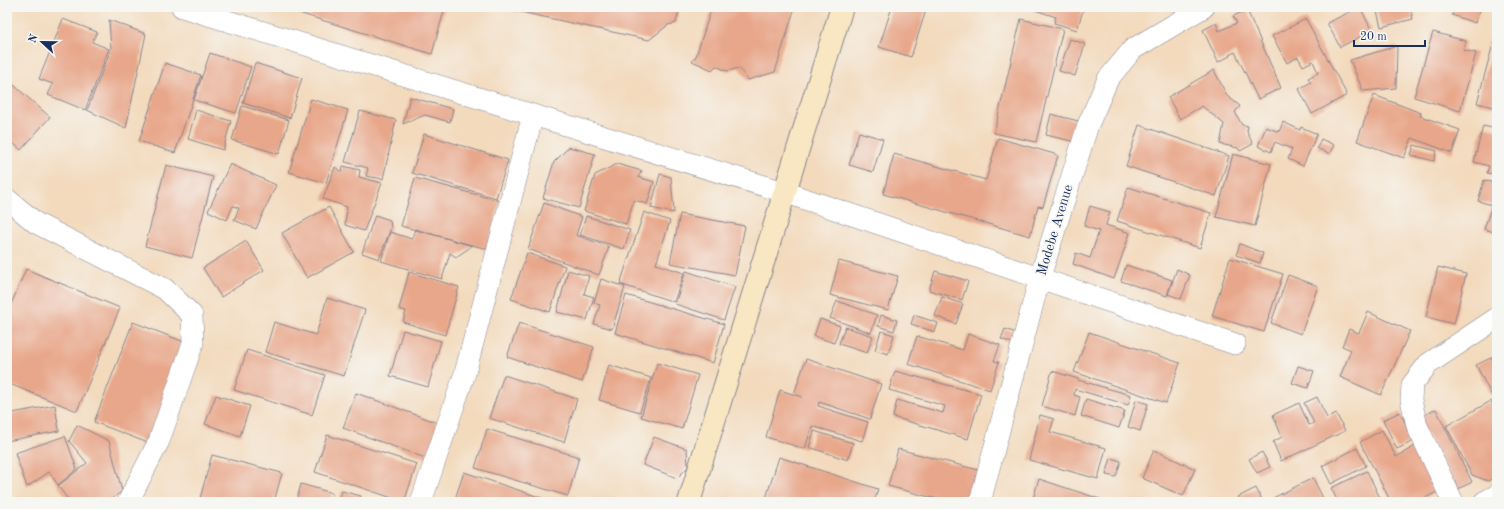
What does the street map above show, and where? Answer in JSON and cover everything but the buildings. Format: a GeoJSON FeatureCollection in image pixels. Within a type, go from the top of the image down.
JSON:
{"type":"FeatureCollection","features":[{"type":"Feature","properties":{"kind":"street"},"geometry":{"type":"LineString","coordinates":[[182,7],[784,192],[1235,344]]}},
{"type":"Feature","properties":{"kind":"street"},"geometry":{"type":"LineString","coordinates":[[688,502],[842,7]]}},
{"type":"Feature","properties":{"kind":"street","name":"Modebe Avenue"},"geometry":{"type":"LineString","coordinates":[[980,502],[1040,278],[1088,124],[1108,79],[1133,50],[1204,7]]}},
{"type":"Feature","properties":{"kind":"street"},"geometry":{"type":"LineString","coordinates":[[421,502],[465,373],[533,115]]}},
{"type":"Feature","properties":{"kind":"street"},"geometry":{"type":"LineString","coordinates":[[7,199],[36,223],[165,289],[192,315],[192,343],[177,389],[159,441],[128,502]]}},
{"type":"Feature","properties":{"kind":"street"},"geometry":{"type":"LineString","coordinates":[[1453,502],[1417,426],[1410,400],[1412,385],[1428,364],[1497,318]]}},
{"type":"Feature","properties":{"kind":"street"},"geometry":{"type":"LineString","coordinates":[[1484,502],[1497,495]]}}]}
